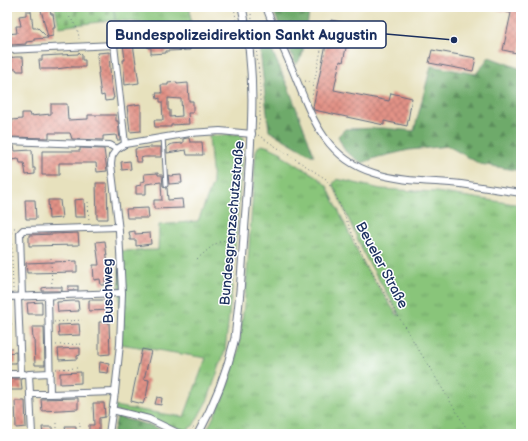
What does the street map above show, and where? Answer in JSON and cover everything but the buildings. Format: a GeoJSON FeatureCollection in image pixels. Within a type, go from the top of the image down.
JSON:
{"type":"FeatureCollection","features":[{"type":"Feature","properties":{"kind":"street","name":"Bundesgrenzschutzstraße"},"geometry":{"type":"LineString","coordinates":[[198,434],[221,386],[235,337],[241,289],[252,134],[252,72],[250,50],[242,7]]}},
{"type":"Feature","properties":{"kind":"street"},"geometry":{"type":"LineString","coordinates":[[266,7],[318,128],[333,148],[347,160],[363,169],[385,176],[461,184],[521,193]]}},
{"type":"Feature","properties":{"kind":"street"},"geometry":{"type":"LineString","coordinates":[[125,144],[114,45],[118,39],[123,36],[189,32]]}},
{"type":"Feature","properties":{"kind":"street"},"geometry":{"type":"LineString","coordinates":[[7,50],[114,45]]}},
{"type":"Feature","properties":{"kind":"street"},"geometry":{"type":"LineString","coordinates":[[7,141],[110,145],[117,149],[125,144],[190,133],[220,131],[252,134]]}},
{"type":"Feature","properties":{"kind":"street","name":"Buschweg"},"geometry":{"type":"LineString","coordinates":[[109,434],[120,344],[122,293],[118,227],[111,164],[112,156],[117,149]]}},
{"type":"Feature","properties":{"kind":"street"},"geometry":{"type":"LineString","coordinates":[[21,374],[20,233],[23,230],[118,227]]}},
{"type":"Feature","properties":{"kind":"street"},"geometry":{"type":"LineString","coordinates":[[7,297],[122,293]]}},
{"type":"Feature","properties":{"kind":"street"},"geometry":{"type":"LineString","coordinates":[[50,296],[48,322],[50,345],[50,394]]}},
{"type":"Feature","properties":{"kind":"street"},"geometry":{"type":"LineString","coordinates":[[7,374],[29,374],[50,371]]}},
{"type":"Feature","properties":{"kind":"street"},"geometry":{"type":"LineString","coordinates":[[29,374],[32,434]]}},
{"type":"Feature","properties":{"kind":"street"},"geometry":{"type":"LineString","coordinates":[[30,394],[115,392]]}},
{"type":"Feature","properties":{"kind":"street"},"geometry":{"type":"LineString","coordinates":[[112,410],[149,419],[180,434]]}},
{"type":"Feature","properties":{"kind":"lane"},"geometry":{"type":"LineString","coordinates":[[163,137],[166,185]]}},
{"type":"Feature","properties":{"kind":"path"},"geometry":{"type":"LineString","coordinates":[[63,7],[75,24],[79,35],[79,46]]}},
{"type":"Feature","properties":{"kind":"path"},"geometry":{"type":"LineString","coordinates":[[67,7],[72,10],[85,10],[104,7]]}},
{"type":"Feature","properties":{"kind":"path"},"geometry":{"type":"LineString","coordinates":[[234,7],[241,46]]}},
{"type":"Feature","properties":{"kind":"path"},"geometry":{"type":"LineString","coordinates":[[308,106],[311,101],[326,27],[316,24]]}},
{"type":"Feature","properties":{"kind":"path"},"geometry":{"type":"LineString","coordinates":[[305,81],[314,84]]}},
{"type":"Feature","properties":{"kind":"path","name":"Beueler Straße"},"geometry":{"type":"LineString","coordinates":[[252,134],[257,134],[326,179],[334,192],[356,242],[375,278],[470,434]]}},
{"type":"Feature","properties":{"kind":"path"},"geometry":{"type":"LineString","coordinates":[[88,202],[89,227]]}},
{"type":"Feature","properties":{"kind":"path"},"geometry":{"type":"LineString","coordinates":[[197,259],[221,240],[228,239],[244,241]]}},
{"type":"Feature","properties":{"kind":"path"},"geometry":{"type":"LineString","coordinates":[[7,242],[11,240]]}},
{"type":"Feature","properties":{"kind":"path"},"geometry":{"type":"LineString","coordinates":[[50,296],[51,258]]}},
{"type":"Feature","properties":{"kind":"path"},"geometry":{"type":"LineString","coordinates":[[48,322],[82,320]]}},
{"type":"Feature","properties":{"kind":"path"},"geometry":{"type":"LineString","coordinates":[[50,345],[83,344]]}},
{"type":"Feature","properties":{"kind":"path"},"geometry":{"type":"LineString","coordinates":[[50,371],[78,368]]}},
{"type":"Feature","properties":{"kind":"path"},"geometry":{"type":"LineString","coordinates":[[80,422],[80,434]]}},
{"type":"Feature","properties":{"kind":"path"},"geometry":{"type":"LineString","coordinates":[[57,423],[57,434]]}},
{"type":"Feature","properties":{"kind":"path"},"geometry":{"type":"LineString","coordinates":[[187,434],[196,424]]}},
{"type":"Feature","properties":{"kind":"green space"},"geometry":{"type":"Polygon","coordinates":[[[55,7],[113,7],[115,20],[59,27],[55,7]]]}},
{"type":"Feature","properties":{"kind":"green space"},"geometry":{"type":"Polygon","coordinates":[[[113,7],[190,7],[191,28],[115,20],[113,7]]]}},
{"type":"Feature","properties":{"kind":"green space"},"geometry":{"type":"Polygon","coordinates":[[[275,7],[310,7],[302,56],[296,65],[274,12],[275,7]]]}},
{"type":"Feature","properties":{"kind":"green space"},"geometry":{"type":"Polygon","coordinates":[[[262,28],[289,89],[314,155],[311,155],[269,131],[258,32],[262,28]]]}},
{"type":"Feature","properties":{"kind":"green space"},"geometry":{"type":"Polygon","coordinates":[[[489,57],[521,69],[521,171],[480,164],[448,146],[409,150],[375,158],[362,163],[345,151],[338,136],[345,129],[383,128],[414,131],[431,66],[476,74],[489,57]]]}},
{"type":"Feature","properties":{"kind":"green space"},"geometry":{"type":"Polygon","coordinates":[[[240,134],[243,139],[232,288],[225,351],[208,399],[193,426],[185,430],[112,410],[113,406],[184,417],[206,358],[120,344],[119,251],[158,250],[159,225],[198,221],[213,183],[209,136],[240,134]]]}},
{"type":"Feature","properties":{"kind":"green space"},"geometry":{"type":"Polygon","coordinates":[[[262,145],[282,153],[282,156],[316,176],[327,186],[363,263],[397,315],[399,314],[366,258],[333,184],[337,179],[381,189],[436,192],[521,205],[521,434],[205,434],[224,396],[238,353],[246,288],[256,151],[258,147],[262,145]]]}},
{"type":"Feature","properties":{"kind":"green space"},"geometry":{"type":"Polygon","coordinates":[[[117,417],[153,426],[169,434],[113,434],[117,417]]]}},
{"type":"Feature","properties":{"kind":"place","name":"Bundespolizeidirektion Sankt Augustin"},"geometry":{"type":"Point","coordinates":[454,40]}}]}
